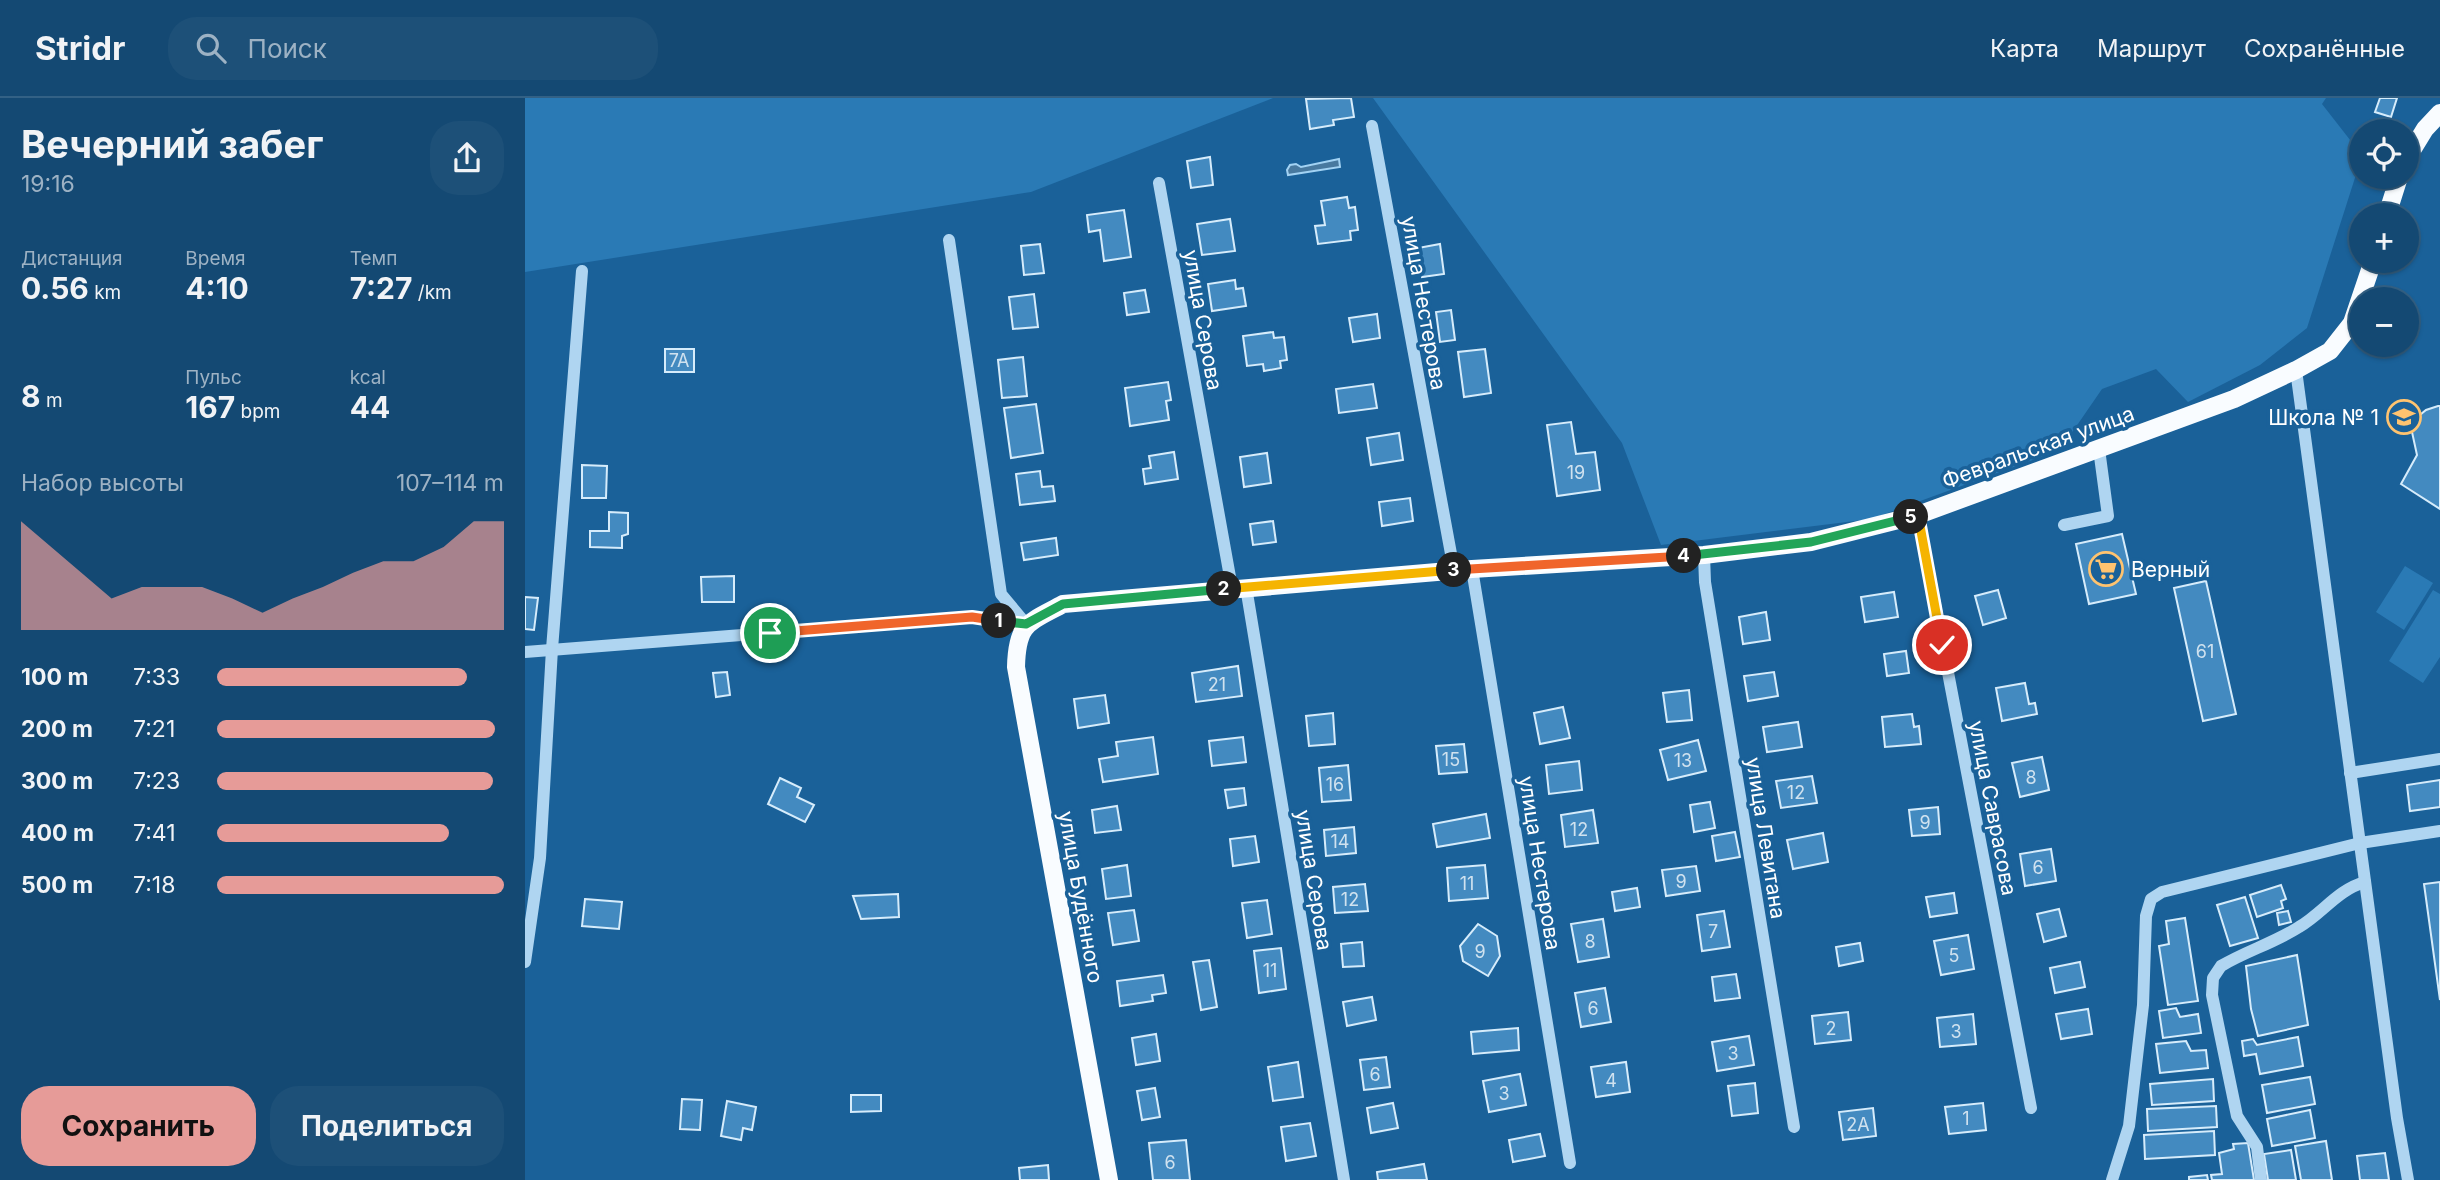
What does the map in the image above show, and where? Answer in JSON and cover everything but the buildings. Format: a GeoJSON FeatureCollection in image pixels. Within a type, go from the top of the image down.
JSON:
{"type":"FeatureCollection","features":[{"type":"Feature","properties":{"kind":"main road"},"geometry":{"type":"LineString","coordinates":[[2419,138],[2440,114]]}},
{"type":"Feature","properties":{"kind":"main road","name":"Февральская улица"},"geometry":{"type":"LineString","coordinates":[[1026,624],[1063,604],[1454,570],[1704,555],[1811,542],[1918,515],[2234,399],[2296,370],[2330,351],[2352,323],[2369,273]]}},
{"type":"Feature","properties":{"kind":"main road","name":"улица Будённого"},"geometry":{"type":"LineString","coordinates":[[1026,624],[1016,646],[1016,667],[1109,1180]]}},
{"type":"Feature","properties":{"kind":"street","name":"улица Нестерова"},"geometry":{"type":"LineString","coordinates":[[1372,126],[1454,570]]}},
{"type":"Feature","properties":{"kind":"street","name":"улица Серова"},"geometry":{"type":"LineString","coordinates":[[1159,183],[1239,587],[1344,1180]]}},
{"type":"Feature","properties":{"kind":"street"},"geometry":{"type":"LineString","coordinates":[[949,240],[1001,594],[1026,624]]}},
{"type":"Feature","properties":{"kind":"street"},"geometry":{"type":"LineString","coordinates":[[525,962],[540,858],[552,649],[582,271]]}},
{"type":"Feature","properties":{"kind":"street"},"geometry":{"type":"LineString","coordinates":[[2296,370],[2397,1118],[2408,1180]]}},
{"type":"Feature","properties":{"kind":"street"},"geometry":{"type":"LineString","coordinates":[[2064,525],[2109,516],[2099,449]]}},
{"type":"Feature","properties":{"kind":"street","name":"улица Саврасова"},"geometry":{"type":"LineString","coordinates":[[1918,515],[2031,1108]]}},
{"type":"Feature","properties":{"kind":"street","name":"улица Левитана"},"geometry":{"type":"LineString","coordinates":[[1704,555],[1705,582],[1794,1127]]}},
{"type":"Feature","properties":{"kind":"street","name":"улица Нестерова"},"geometry":{"type":"LineString","coordinates":[[1472,569],[1570,1163]]}},
{"type":"Feature","properties":{"kind":"street"},"geometry":{"type":"LineString","coordinates":[[525,652],[972,617],[1026,624]]}},
{"type":"Feature","properties":{"kind":"street"},"geometry":{"type":"LineString","coordinates":[[2350,773],[2440,759]]}},
{"type":"Feature","properties":{"kind":"street"},"geometry":{"type":"LineString","coordinates":[[2112,1180],[2129,1126],[2143,1005],[2146,916],[2151,899],[2162,892],[2360,843],[2440,831]]}},
{"type":"Feature","properties":{"kind":"street"},"geometry":{"type":"LineString","coordinates":[[2261,1180],[2257,1147],[2237,1116],[2212,995],[2213,978],[2221,966],[2299,927],[2340,893],[2365,882]]}},
{"type":"Feature","properties":{"kind":"shaded area"},"geometry":{"type":"Polygon","coordinates":[[[525,98],[1273,98],[1031,192],[525,272],[525,98]]]}},
{"type":"Feature","properties":{"kind":"shaded area"},"geometry":{"type":"Polygon","coordinates":[[[1373,98],[2326,98],[2322,104],[2349,139],[2349,189],[2351,189],[2307,328],[2260,365],[2188,402],[2156,369],[2102,389],[2060,450],[1871,519],[1661,545],[1622,443],[1373,98]]]}},
{"type":"Feature","properties":{"kind":"shaded area"},"geometry":{"type":"Polygon","coordinates":[[[1339,159],[1340,167],[1288,175],[1290,165],[1301,167],[1339,159]]]}},
{"type":"Feature","properties":{"kind":"shaded area"},"geometry":{"type":"Polygon","coordinates":[[[2405,566],[2433,583],[2404,630],[2376,612],[2405,566]]]}},
{"type":"Feature","properties":{"kind":"shaded area"},"geometry":{"type":"Polygon","coordinates":[[[2433,590],[2440,594],[2440,657],[2423,683],[2389,661],[2433,590]]]}},
{"type":"Feature","properties":{"kind":"place","name":"Школа № 1"},"geometry":{"type":"Point","coordinates":[2404,417]}},
{"type":"Feature","properties":{"kind":"place","name":"Верный"},"geometry":{"type":"Point","coordinates":[2106,569]}},
{"type":"Feature","properties":{"kind":"route"},"geometry":{"type":"LineString","coordinates":[[770,633],[972,617],[1026,624],[1063,604],[1454,570],[1704,555],[1811,542],[1918,515],[1942,645]]}}]}
